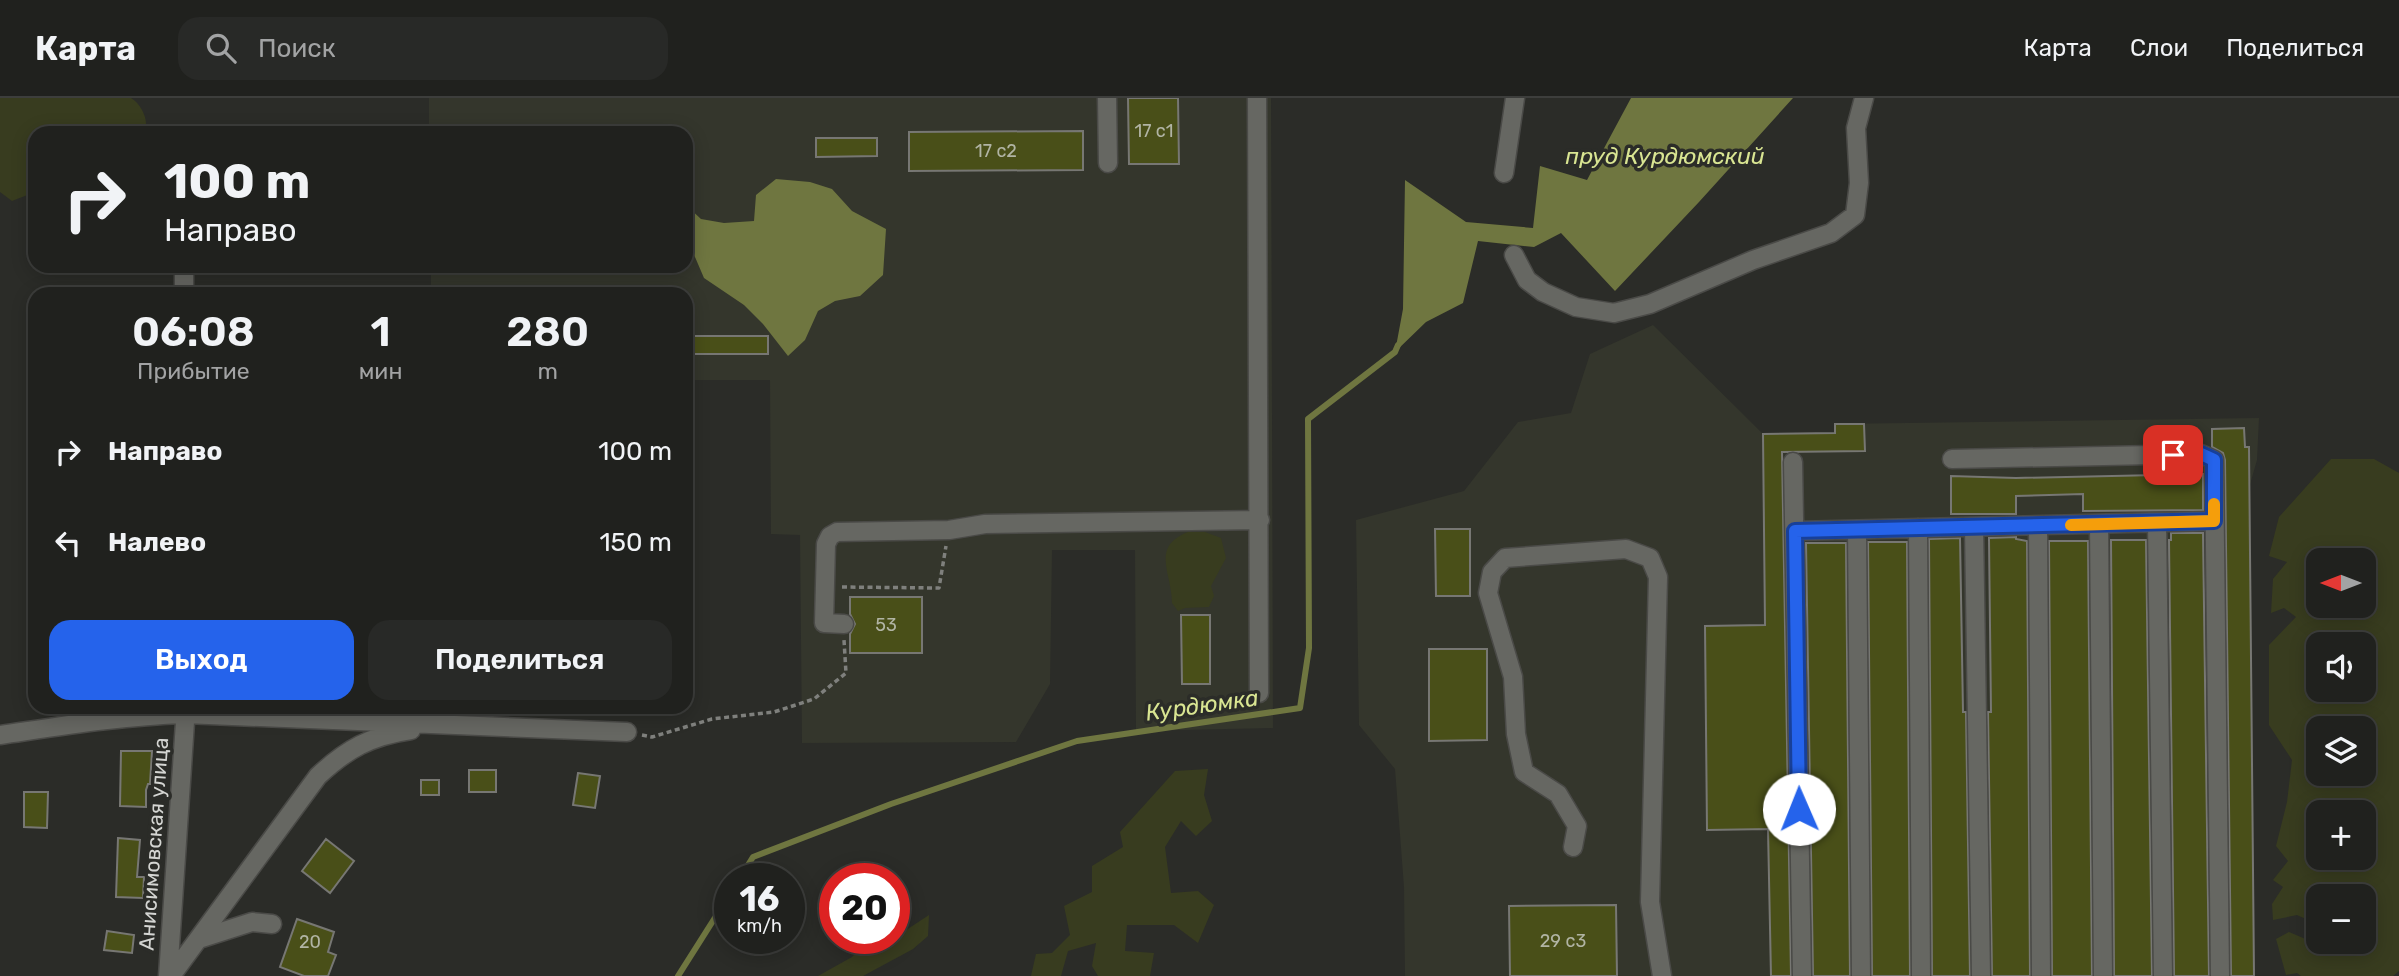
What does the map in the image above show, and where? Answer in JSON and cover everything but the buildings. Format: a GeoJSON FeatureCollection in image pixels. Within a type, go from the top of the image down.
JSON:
{"type":"FeatureCollection","features":[{"type":"Feature","properties":{"kind":"street"},"geometry":{"type":"LineString","coordinates":[[1107,98],[1108,163]]}},
{"type":"Feature","properties":{"kind":"street"},"geometry":{"type":"LineString","coordinates":[[1257,98],[1259,693]]}},
{"type":"Feature","properties":{"kind":"street"},"geometry":{"type":"LineString","coordinates":[[1504,173],[1515,98]]}},
{"type":"Feature","properties":{"kind":"street"},"geometry":{"type":"LineString","coordinates":[[1514,255],[1527,280],[1544,292],[1576,307],[1614,313],[1650,304],[1753,260],[1831,233],[1855,215],[1859,183],[1856,128],[1864,98]]}},
{"type":"Feature","properties":{"kind":"street"},"geometry":{"type":"LineString","coordinates":[[1952,459],[2201,454],[2214,460],[2220,976]]}},
{"type":"Feature","properties":{"kind":"street"},"geometry":{"type":"LineString","coordinates":[[1793,462],[1802,976]]}},
{"type":"Feature","properties":{"kind":"street"},"geometry":{"type":"LineString","coordinates":[[844,624],[824,623],[826,544],[830,536],[837,532],[949,530],[985,524],[1260,520]]}},
{"type":"Feature","properties":{"kind":"street"},"geometry":{"type":"LineString","coordinates":[[1795,531],[2214,521]]}},
{"type":"Feature","properties":{"kind":"street"},"geometry":{"type":"LineString","coordinates":[[2157,523],[2164,976]]}},
{"type":"Feature","properties":{"kind":"street"},"geometry":{"type":"LineString","coordinates":[[2099,524],[2104,976]]}},
{"type":"Feature","properties":{"kind":"street"},"geometry":{"type":"LineString","coordinates":[[2038,526],[2041,976]]}},
{"type":"Feature","properties":{"kind":"street"},"geometry":{"type":"LineString","coordinates":[[1974,527],[1980,976]]}},
{"type":"Feature","properties":{"kind":"street"},"geometry":{"type":"LineString","coordinates":[[1919,528],[1921,976]]}},
{"type":"Feature","properties":{"kind":"street"},"geometry":{"type":"LineString","coordinates":[[1857,530],[1861,976]]}},
{"type":"Feature","properties":{"kind":"street"},"geometry":{"type":"LineString","coordinates":[[1573,847],[1577,826],[1558,793],[1524,772],[1516,734],[1513,677],[1488,593],[1492,572],[1505,558],[1626,549],[1650,558],[1658,577],[1650,902],[1662,976]]}},
{"type":"Feature","properties":{"kind":"street"},"geometry":{"type":"LineString","coordinates":[[0,735],[72,723],[157,714]]}},
{"type":"Feature","properties":{"kind":"street","name":"Анисимовская улица"},"geometry":{"type":"LineString","coordinates":[[170,976],[185,714]]}},
{"type":"Feature","properties":{"kind":"street","name":"Анисимовская улица"},"geometry":{"type":"LineString","coordinates":[[237,714],[446,726],[627,732]]}},
{"type":"Feature","properties":{"kind":"street"},"geometry":{"type":"LineString","coordinates":[[170,976],[318,776],[341,755],[363,743],[401,732],[446,726]]}},
{"type":"Feature","properties":{"kind":"street"},"geometry":{"type":"LineString","coordinates":[[199,939],[252,922],[272,923]]}},
{"type":"Feature","properties":{"kind":"path"},"geometry":{"type":"LineString","coordinates":[[627,732],[652,737],[712,719],[774,712],[814,699],[846,673],[842,587],[939,587],[949,530]]}},
{"type":"Feature","properties":{"kind":"shaded area"},"geometry":{"type":"Polygon","coordinates":[[[0,98],[131,98],[144,113],[146,126],[28,126],[28,195],[12,201],[0,192],[0,98]]]}},
{"type":"Feature","properties":{"kind":"shaded area"},"geometry":{"type":"Polygon","coordinates":[[[429,98],[1271,98],[1273,728],[1136,731],[1135,550],[1052,550],[1050,684],[1016,742],[802,743],[800,535],[771,534],[770,380],[693,380],[693,287],[431,287],[431,273],[693,273],[693,126],[429,126],[429,98]]]}},
{"type":"Feature","properties":{"kind":"shaded area"},"geometry":{"type":"Polygon","coordinates":[[[1653,325],[1763,434],[1834,433],[1835,424],[2259,418],[2257,460],[2249,488],[2254,976],[1405,976],[1404,887],[1395,769],[1359,725],[1356,520],[1464,491],[1518,422],[1571,413],[1590,354],[1653,325]]]}},
{"type":"Feature","properties":{"kind":"shaded area"},"geometry":{"type":"Polygon","coordinates":[[[2331,459],[2374,459],[2399,473],[2399,971],[2393,976],[2301,976],[2297,973],[2286,975],[2276,939],[2289,932],[2306,939],[2306,954],[2376,954],[2376,884],[2306,884],[2306,919],[2297,915],[2273,920],[2272,904],[2283,887],[2273,880],[2288,861],[2276,846],[2287,802],[2292,760],[2269,725],[2269,645],[2296,617],[2284,608],[2271,613],[2273,579],[2287,562],[2269,556],[2279,517],[2331,459]]]}},
{"type":"Feature","properties":{"kind":"shaded area"},"geometry":{"type":"Polygon","coordinates":[[[1188,532],[1205,532],[1221,538],[1226,558],[1211,586],[1214,596],[1209,607],[1178,611],[1172,603],[1166,553],[1176,538],[1188,532]]]}},
{"type":"Feature","properties":{"kind":"shaded area"},"geometry":{"type":"Polygon","coordinates":[[[1208,769],[1204,795],[1212,821],[1196,836],[1181,821],[1165,847],[1171,893],[1198,891],[1214,905],[1198,943],[1174,925],[1127,925],[1125,951],[1154,953],[1150,976],[1098,976],[1092,966],[1096,943],[1068,951],[1061,976],[1031,976],[1036,954],[1052,953],[1070,935],[1064,906],[1092,892],[1092,866],[1123,847],[1120,832],[1175,771],[1208,769]]]}},
{"type":"Feature","properties":{"kind":"shaded area"},"geometry":{"type":"Polygon","coordinates":[[[929,915],[928,936],[910,951],[910,927],[929,915]]]}},
{"type":"Feature","properties":{"kind":"shaded area"},"geometry":{"type":"Polygon","coordinates":[[[855,954],[904,954],[863,976],[818,976],[855,954]]]}},
{"type":"Feature","properties":{"kind":"water","name":"пруд Курдюмский"},"geometry":{"type":"Polygon","coordinates":[[[1631,98],[1793,98],[1615,291],[1561,233],[1534,247],[1478,241],[1463,303],[1426,322],[1395,352],[1403,309],[1405,180],[1466,222],[1533,228],[1540,166],[1587,180],[1631,98]]]}},
{"type":"Feature","properties":{"kind":"water"},"geometry":{"type":"Polygon","coordinates":[[[776,179],[810,182],[832,189],[852,211],[886,229],[883,275],[860,296],[835,301],[818,311],[805,340],[788,356],[744,305],[704,278],[693,252],[693,212],[701,219],[724,223],[754,221],[756,195],[776,179]]]}},
{"type":"Feature","properties":{"kind":"waterway","name":"Курдюмка"},"geometry":{"type":"LineString","coordinates":[[749,863],[753,857],[891,804],[1077,741],[1300,708],[1309,648],[1308,419],[1395,352],[1398,345]]}},
{"type":"Feature","properties":{"kind":"waterway","name":"Курдюмка"},"geometry":{"type":"LineString","coordinates":[[678,976],[714,919]]}},
{"type":"Feature","properties":{"kind":"slow traffic"},"geometry":{"type":"LineString","coordinates":[[2071,525],[2214,521],[2214,504]]}},
{"type":"Feature","properties":{"kind":"route"},"geometry":{"type":"LineString","coordinates":[[1799,809],[1795,531],[2214,521],[2214,460],[2201,454],[2173,455]]}}]}
